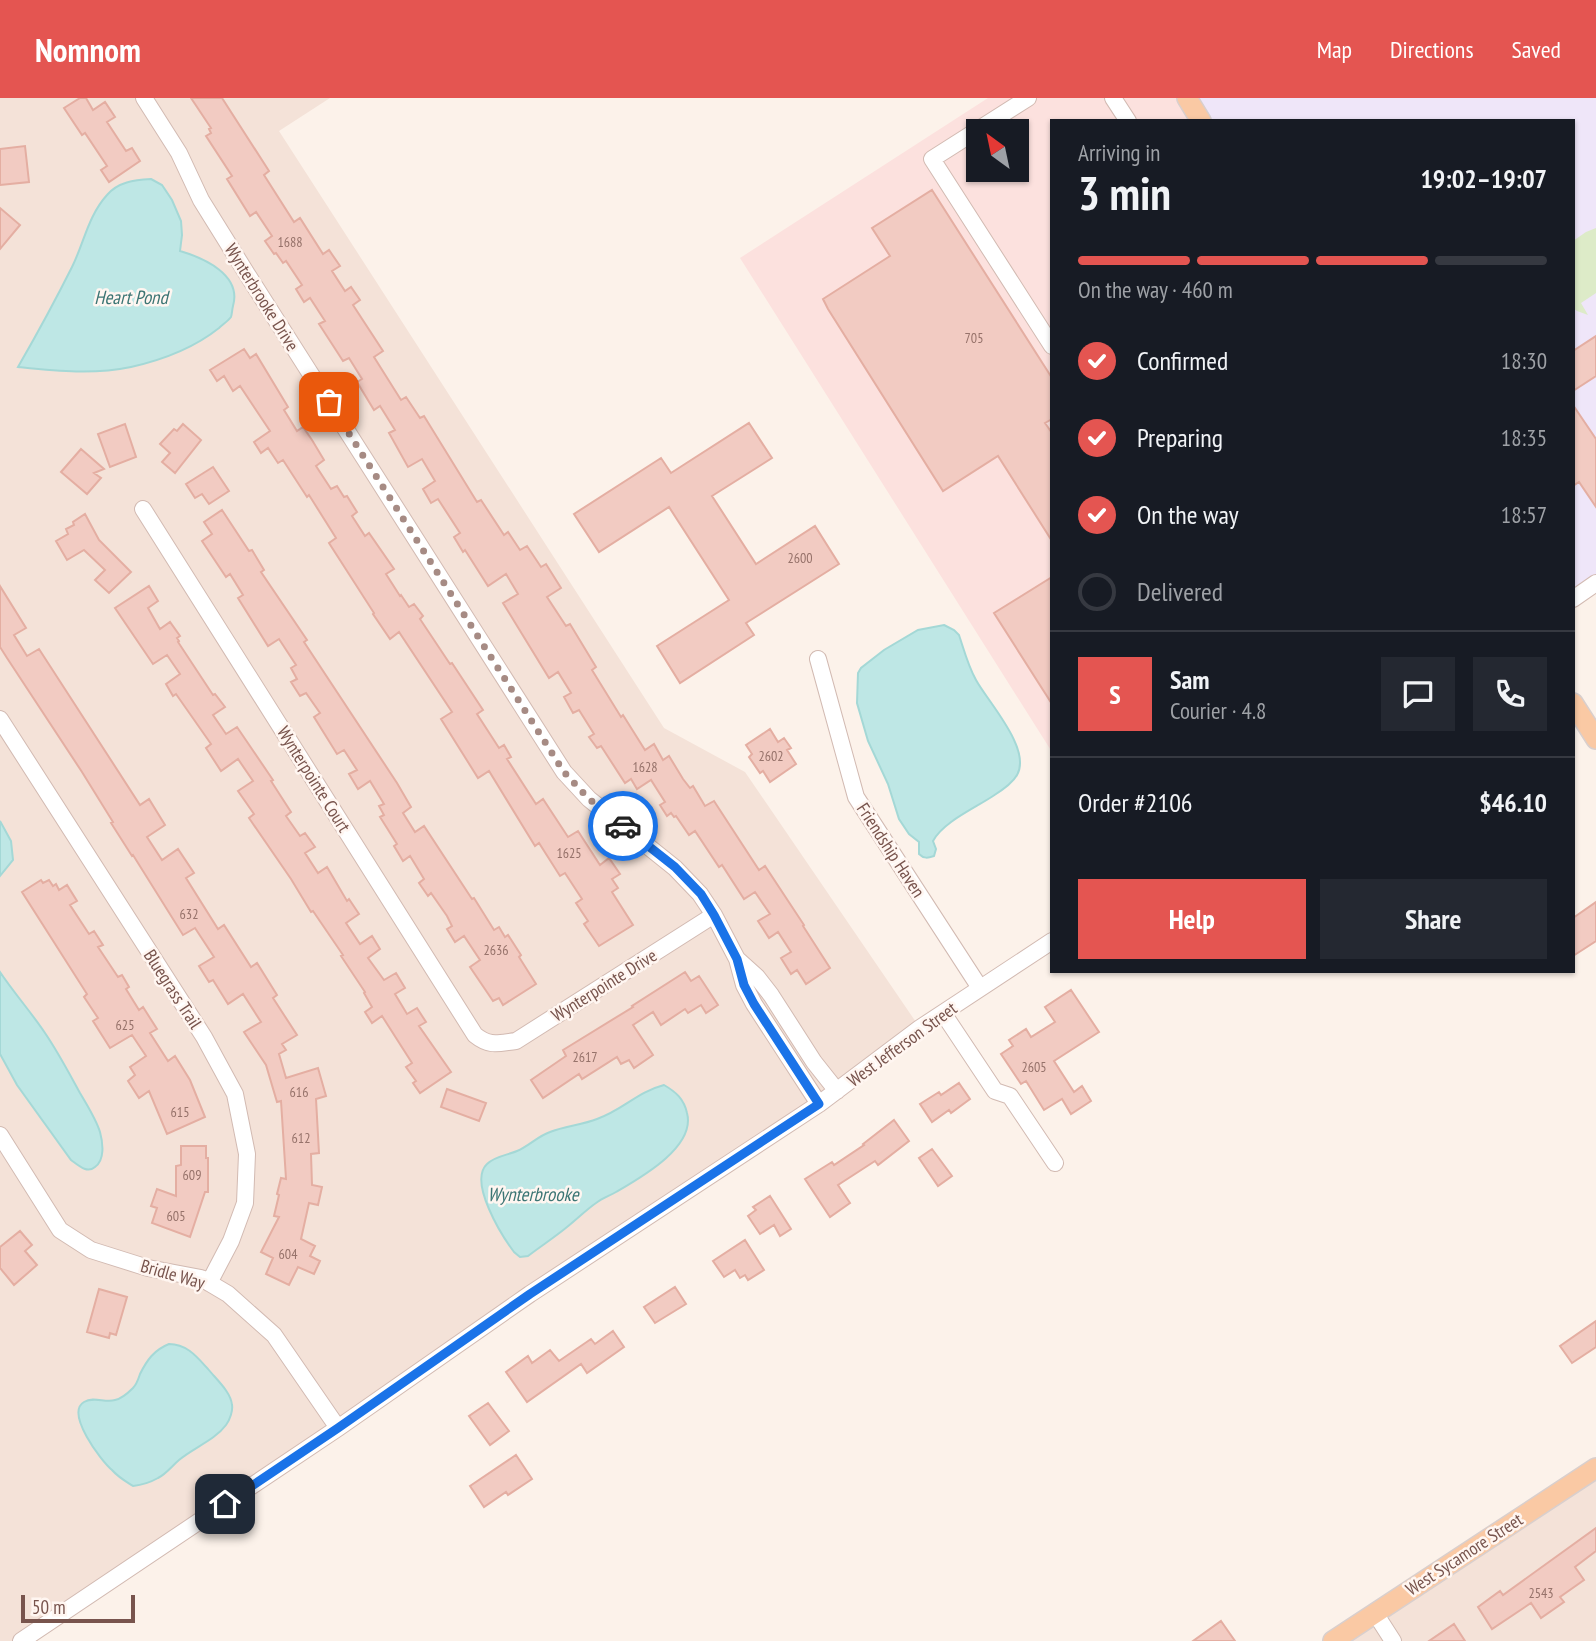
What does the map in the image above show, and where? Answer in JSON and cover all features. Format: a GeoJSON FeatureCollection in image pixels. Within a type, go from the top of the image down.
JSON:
{"type":"FeatureCollection","features":[{"type":"Feature","properties":{"kind":"main road"},"geometry":{"type":"LineString","coordinates":[[1187,98],[1200,119]]}},
{"type":"Feature","properties":{"kind":"main road"},"geometry":{"type":"LineString","coordinates":[[1575,706],[1596,739]]}},
{"type":"Feature","properties":{"kind":"main road","name":"West Sycamore Street"},"geometry":{"type":"LineString","coordinates":[[1333,1641],[1596,1468]]}},
{"type":"Feature","properties":{"kind":"street","name":"Wynterbrooke Drive"},"geometry":{"type":"LineString","coordinates":[[144,98],[179,153],[201,200],[240,263],[564,772],[589,799],[675,867],[701,894],[737,959],[757,977],[814,1062],[837,1091]]}},
{"type":"Feature","properties":{"kind":"street"},"geometry":{"type":"LineString","coordinates":[[1028,98],[933,159],[1050,343]]}},
{"type":"Feature","properties":{"kind":"street"},"geometry":{"type":"LineString","coordinates":[[1113,98],[1127,119]]}},
{"type":"Feature","properties":{"kind":"street","name":"Wynterpointe Court"},"geometry":{"type":"LineString","coordinates":[[143,509],[475,1035],[489,1044]]}},
{"type":"Feature","properties":{"kind":"street"},"geometry":{"type":"LineString","coordinates":[[1575,598],[1596,583]]}},
{"type":"Feature","properties":{"kind":"street","name":"Friendship Haven"},"geometry":{"type":"LineString","coordinates":[[818,659],[856,797],[980,988]]}},
{"type":"Feature","properties":{"kind":"street","name":"Bluegrass Trail"},"geometry":{"type":"LineString","coordinates":[[0,719],[204,1037],[235,1094],[247,1154],[245,1203],[231,1241],[209,1283]]}},
{"type":"Feature","properties":{"kind":"street","name":"Wynterpointe Drive"},"geometry":{"type":"LineString","coordinates":[[489,1044],[516,1041],[714,915]]}},
{"type":"Feature","properties":{"kind":"street","name":"West Jefferson Street"},"geometry":{"type":"LineString","coordinates":[[21,1641],[338,1428],[530,1294],[819,1104],[920,1028],[1050,942]]}},
{"type":"Feature","properties":{"kind":"street"},"geometry":{"type":"LineString","coordinates":[[737,959],[744,985],[754,1004],[819,1104]]}},
{"type":"Feature","properties":{"kind":"street"},"geometry":{"type":"LineString","coordinates":[[943,1013],[995,1091],[1010,1096],[1055,1163]]}},
{"type":"Feature","properties":{"kind":"street","name":"Bridle Way"},"geometry":{"type":"LineString","coordinates":[[0,1135],[60,1230],[91,1250],[148,1268],[201,1278],[228,1294],[274,1335],[338,1428]]}},
{"type":"Feature","properties":{"kind":"street"},"geometry":{"type":"LineString","coordinates":[[1375,1614],[1392,1641]]}},
{"type":"Feature","properties":{"kind":"shaded area"},"geometry":{"type":"Polygon","coordinates":[[[0,98],[330,98],[279,131],[664,728],[745,772],[920,1028],[19,1641],[0,1641],[0,98]]]}},
{"type":"Feature","properties":{"kind":"shaded area"},"geometry":{"type":"Polygon","coordinates":[[[988,98],[1187,98],[1201,119],[1050,119],[1050,749],[740,258],[988,98]]]}},
{"type":"Feature","properties":{"kind":"shaded area"},"geometry":{"type":"Polygon","coordinates":[[[1187,98],[1596,98],[1596,584],[1575,599],[1575,119],[1201,119],[1187,98]]]}},
{"type":"Feature","properties":{"kind":"shaded area"},"geometry":{"type":"Polygon","coordinates":[[[1596,1466],[1596,1641],[1333,1641],[1596,1466]]]}},
{"type":"Feature","properties":{"kind":"green space"},"geometry":{"type":"Polygon","coordinates":[[[1596,228],[1596,293],[1581,303],[1588,315],[1575,310],[1575,240],[1596,228]]]}},
{"type":"Feature","properties":{"kind":"water","name":"Heart Pond"},"geometry":{"type":"Polygon","coordinates":[[[151,179],[162,185],[181,221],[180,251],[210,263],[227,277],[232,285],[234,295],[231,317],[209,335],[188,347],[166,357],[131,367],[89,372],[18,367],[72,267],[101,203],[121,184],[151,179]]]}},
{"type":"Feature","properties":{"kind":"water"},"geometry":{"type":"Polygon","coordinates":[[[944,625],[959,635],[973,675],[1014,739],[1020,764],[1017,775],[1006,787],[960,816],[938,834],[933,841],[936,849],[934,856],[926,858],[919,854],[919,842],[909,834],[899,819],[888,784],[868,741],[857,703],[858,673],[884,650],[918,630],[944,625]]]}},
{"type":"Feature","properties":{"kind":"water"},"geometry":{"type":"Polygon","coordinates":[[[0,821],[11,841],[13,860],[0,876],[0,821]]]}},
{"type":"Feature","properties":{"kind":"water"},"geometry":{"type":"Polygon","coordinates":[[[0,972],[50,1040],[96,1122],[102,1151],[98,1164],[92,1169],[83,1168],[71,1160],[17,1085],[0,1054],[0,972]]]}},
{"type":"Feature","properties":{"kind":"water","name":"Wynterbrooke"},"geometry":{"type":"Polygon","coordinates":[[[664,1085],[679,1096],[687,1113],[688,1126],[675,1149],[651,1170],[598,1201],[528,1256],[520,1257],[514,1252],[495,1222],[484,1196],[482,1172],[487,1164],[546,1134],[606,1115],[664,1085]]]}},
{"type":"Feature","properties":{"kind":"water"},"geometry":{"type":"Polygon","coordinates":[[[169,1344],[186,1349],[204,1364],[229,1395],[232,1412],[227,1423],[210,1440],[158,1478],[133,1486],[114,1472],[93,1447],[82,1426],[79,1408],[88,1400],[111,1401],[125,1395],[136,1385],[152,1356],[169,1344]]]}},
{"type":"Feature","properties":{"kind":"building"},"geometry":{"type":"Polygon","coordinates":[[[80,98],[86,98],[93,110],[105,102],[115,117],[107,122],[126,151],[132,148],[140,161],[109,182],[101,170],[107,166],[64,108],[80,98]]]}},
{"type":"Feature","properties":{"kind":"building"},"geometry":{"type":"Polygon","coordinates":[[[191,98],[222,98],[269,171],[264,175],[294,222],[300,218],[323,254],[329,250],[340,266],[332,271],[345,291],[351,287],[360,300],[353,305],[383,351],[374,357],[401,400],[406,397],[420,418],[424,416],[477,502],[481,500],[504,535],[508,532],[520,550],[527,546],[541,567],[546,564],[561,588],[547,597],[566,626],[570,624],[596,667],[592,670],[621,717],[623,715],[645,750],[654,744],[663,760],[669,756],[705,806],[714,801],[759,870],[765,866],[830,968],[806,984],[797,970],[791,974],[781,958],[791,952],[778,932],[769,938],[758,921],[770,914],[755,892],[744,899],[695,831],[689,835],[676,816],[671,813],[667,816],[660,805],[665,802],[651,780],[637,789],[631,779],[625,783],[601,746],[597,748],[589,737],[594,734],[579,710],[573,713],[564,697],[571,693],[558,672],[549,678],[503,603],[518,594],[506,574],[488,586],[465,550],[463,552],[454,537],[460,533],[438,499],[431,503],[423,489],[435,481],[422,459],[408,467],[389,433],[395,430],[380,406],[374,410],[357,382],[362,379],[349,358],[343,361],[319,324],[325,321],[310,298],[304,302],[296,289],[302,285],[286,261],[283,263],[265,241],[272,236],[256,212],[250,216],[227,179],[232,176],[206,136],[211,133],[211,128],[191,98]]]}},
{"type":"Feature","properties":{"kind":"building"},"geometry":{"type":"Polygon","coordinates":[[[25,146],[29,182],[0,185],[0,149],[25,146]]]}},
{"type":"Feature","properties":{"kind":"building"},"geometry":{"type":"Polygon","coordinates":[[[932,190],[1050,375],[1050,420],[1045,423],[1050,430],[1050,538],[998,456],[943,491],[828,309],[823,299],[890,256],[872,228],[932,190]]]}},
{"type":"Feature","properties":{"kind":"building"},"geometry":{"type":"Polygon","coordinates":[[[0,208],[20,225],[0,249],[0,208]]]}},
{"type":"Feature","properties":{"kind":"building"},"geometry":{"type":"Polygon","coordinates":[[[1596,336],[1596,376],[1575,390],[1575,350],[1596,336]]]}},
{"type":"Feature","properties":{"kind":"building"},"geometry":{"type":"Polygon","coordinates":[[[244,349],[250,358],[256,354],[288,407],[284,410],[297,431],[303,427],[312,440],[324,460],[316,466],[331,489],[337,486],[344,497],[347,496],[357,512],[352,516],[365,536],[369,533],[394,569],[386,574],[409,607],[414,604],[423,616],[420,619],[483,710],[477,714],[499,748],[504,745],[511,757],[507,759],[536,804],[543,799],[568,837],[578,831],[600,865],[609,858],[620,874],[612,879],[618,888],[612,892],[633,925],[599,946],[584,924],[588,921],[576,903],[582,899],[565,873],[560,876],[539,843],[535,846],[489,771],[478,778],[441,719],[452,712],[399,632],[390,639],[373,614],[329,543],[336,538],[309,495],[307,497],[283,460],[278,463],[268,448],[261,453],[254,442],[270,431],[240,386],[233,391],[224,376],[217,381],[210,370],[244,349]]]}},
{"type":"Feature","properties":{"kind":"building"},"geometry":{"type":"Polygon","coordinates":[[[1575,408],[1596,439],[1596,507],[1579,482],[1575,485],[1575,408]]]}},
{"type":"Feature","properties":{"kind":"building"},"geometry":{"type":"Polygon","coordinates":[[[749,423],[772,458],[712,496],[756,564],[815,526],[839,564],[746,623],[754,635],[680,683],[657,646],[729,600],[669,507],[599,552],[574,514],[661,458],[671,473],[749,423]]]}},
{"type":"Feature","properties":{"kind":"building"},"geometry":{"type":"Polygon","coordinates":[[[125,424],[136,457],[110,467],[98,434],[125,424]]]}},
{"type":"Feature","properties":{"kind":"building"},"geometry":{"type":"Polygon","coordinates":[[[183,424],[201,440],[175,473],[162,462],[170,453],[160,444],[174,429],[177,431],[183,424]]]}},
{"type":"Feature","properties":{"kind":"building"},"geometry":{"type":"Polygon","coordinates":[[[81,449],[104,469],[94,473],[101,478],[87,494],[61,472],[81,449]]]}},
{"type":"Feature","properties":{"kind":"building"},"geometry":{"type":"Polygon","coordinates":[[[213,467],[229,491],[209,504],[202,494],[195,498],[186,484],[213,467]]]}},
{"type":"Feature","properties":{"kind":"building"},"geometry":{"type":"Polygon","coordinates":[[[222,510],[249,551],[252,550],[264,570],[261,572],[307,640],[304,642],[397,783],[411,807],[403,813],[415,832],[424,826],[494,930],[499,927],[505,937],[508,935],[521,955],[519,957],[536,984],[503,1005],[499,998],[493,1001],[470,967],[480,960],[464,936],[455,942],[447,929],[452,926],[447,916],[431,893],[428,896],[419,883],[424,879],[410,856],[403,861],[394,846],[397,844],[380,817],[384,815],[379,806],[384,804],[370,781],[358,789],[349,774],[357,770],[344,750],[337,754],[314,717],[320,713],[306,693],[300,696],[291,682],[297,679],[291,668],[296,665],[279,639],[268,646],[238,598],[243,595],[230,574],[226,577],[202,541],[212,534],[204,522],[222,510]]]}},
{"type":"Feature","properties":{"kind":"building"},"geometry":{"type":"Polygon","coordinates":[[[85,514],[99,540],[131,572],[109,593],[95,580],[105,570],[84,550],[67,560],[56,541],[68,534],[66,529],[85,514]]]}},
{"type":"Feature","properties":{"kind":"building"},"geometry":{"type":"Polygon","coordinates":[[[1050,578],[1050,701],[994,613],[1050,578]]]}},
{"type":"Feature","properties":{"kind":"building"},"geometry":{"type":"Polygon","coordinates":[[[0,586],[26,628],[14,635],[27,656],[39,649],[140,805],[149,799],[165,825],[147,837],[162,860],[178,849],[194,873],[186,878],[218,929],[224,925],[251,967],[257,963],[277,995],[273,998],[297,1035],[282,1044],[286,1050],[279,1054],[286,1078],[318,1068],[326,1096],[316,1099],[319,1153],[311,1154],[312,1185],[322,1187],[318,1205],[309,1203],[301,1239],[315,1246],[310,1256],[320,1261],[314,1274],[298,1267],[289,1285],[266,1274],[273,1258],[261,1252],[279,1217],[274,1216],[279,1195],[277,1194],[281,1178],[286,1179],[281,1101],[277,1102],[266,1065],[244,1032],[261,1022],[243,994],[228,1004],[213,980],[209,982],[199,966],[214,957],[195,928],[183,935],[111,823],[113,822],[82,772],[0,647],[0,586]]]}},
{"type":"Feature","properties":{"kind":"building"},"geometry":{"type":"Polygon","coordinates":[[[149,586],[158,601],[148,608],[160,629],[170,622],[180,636],[177,638],[178,642],[213,695],[215,694],[225,707],[213,715],[226,734],[237,727],[291,812],[286,816],[300,836],[305,833],[315,847],[305,853],[318,873],[327,867],[347,901],[349,899],[359,914],[346,923],[360,944],[372,936],[380,949],[368,958],[384,980],[396,973],[405,988],[395,994],[407,1014],[417,1008],[426,1022],[419,1026],[451,1072],[420,1093],[413,1083],[416,1081],[406,1067],[412,1063],[382,1016],[372,1023],[365,1012],[372,1007],[341,956],[343,955],[249,818],[254,814],[238,791],[253,781],[238,759],[221,771],[206,748],[211,744],[166,684],[180,674],[167,655],[153,664],[115,608],[149,586]]]}},
{"type":"Feature","properties":{"kind":"building"},"geometry":{"type":"Polygon","coordinates":[[[770,729],[778,742],[784,738],[791,748],[787,750],[796,764],[770,782],[749,757],[752,754],[746,745],[770,729]]]}},
{"type":"Feature","properties":{"kind":"building"},"geometry":{"type":"Polygon","coordinates":[[[41,880],[43,883],[49,880],[53,886],[56,884],[59,890],[67,885],[77,901],[70,905],[89,934],[94,931],[103,945],[98,947],[118,977],[122,975],[129,987],[126,989],[139,1010],[143,1007],[157,1029],[150,1033],[168,1061],[175,1056],[190,1080],[205,1117],[167,1134],[149,1091],[139,1098],[128,1081],[135,1075],[130,1067],[146,1056],[132,1035],[110,1048],[93,1021],[98,1018],[84,997],[87,994],[22,892],[41,880]]]}},
{"type":"Feature","properties":{"kind":"building"},"geometry":{"type":"Polygon","coordinates":[[[1596,902],[1596,941],[1575,955],[1575,917],[1596,902]]]}},
{"type":"Feature","properties":{"kind":"building"},"geometry":{"type":"Polygon","coordinates":[[[685,972],[691,981],[699,976],[718,1005],[706,1013],[701,1005],[688,1013],[685,1009],[661,1025],[653,1012],[633,1025],[653,1055],[634,1068],[629,1060],[621,1064],[617,1057],[582,1079],[579,1074],[543,1098],[531,1080],[566,1056],[563,1050],[685,972]]]}},
{"type":"Feature","properties":{"kind":"building"},"geometry":{"type":"Polygon","coordinates":[[[1071,990],[1099,1032],[1054,1061],[1074,1092],[1082,1086],[1091,1101],[1071,1114],[1062,1099],[1044,1110],[1026,1081],[1021,1084],[1001,1054],[1013,1046],[1009,1040],[1026,1029],[1031,1037],[1055,1022],[1045,1007],[1071,990]]]}},
{"type":"Feature","properties":{"kind":"building"},"geometry":{"type":"Polygon","coordinates":[[[959,1083],[970,1099],[951,1113],[949,1110],[932,1122],[920,1104],[959,1083]]]}},
{"type":"Feature","properties":{"kind":"building"},"geometry":{"type":"Polygon","coordinates":[[[447,1089],[486,1103],[479,1121],[441,1107],[447,1089]]]}},
{"type":"Feature","properties":{"kind":"building"},"geometry":{"type":"Polygon","coordinates":[[[894,1120],[909,1141],[878,1165],[875,1161],[838,1185],[850,1203],[830,1217],[805,1179],[832,1162],[834,1165],[894,1120]]]}},
{"type":"Feature","properties":{"kind":"building"},"geometry":{"type":"Polygon","coordinates":[[[181,1146],[206,1146],[208,1158],[208,1192],[205,1192],[190,1237],[152,1223],[157,1208],[151,1206],[157,1189],[176,1196],[176,1166],[181,1165],[181,1146]]]}},
{"type":"Feature","properties":{"kind":"building"},"geometry":{"type":"Polygon","coordinates":[[[932,1149],[952,1176],[938,1186],[919,1158],[932,1149]]]}},
{"type":"Feature","properties":{"kind":"building"},"geometry":{"type":"Polygon","coordinates":[[[770,1196],[791,1229],[780,1236],[774,1225],[760,1234],[748,1216],[756,1210],[753,1207],[770,1196]]]}},
{"type":"Feature","properties":{"kind":"building"},"geometry":{"type":"Polygon","coordinates":[[[20,1231],[32,1245],[25,1251],[37,1265],[14,1285],[0,1268],[0,1247],[20,1231]]]}},
{"type":"Feature","properties":{"kind":"building"},"geometry":{"type":"Polygon","coordinates":[[[745,1240],[764,1270],[748,1280],[745,1275],[740,1278],[735,1270],[724,1277],[713,1261],[745,1240]]]}},
{"type":"Feature","properties":{"kind":"building"},"geometry":{"type":"Polygon","coordinates":[[[675,1287],[686,1304],[655,1323],[644,1307],[675,1287]]]}},
{"type":"Feature","properties":{"kind":"building"},"geometry":{"type":"Polygon","coordinates":[[[99,1289],[127,1297],[116,1335],[110,1333],[109,1338],[87,1332],[99,1289]]]}},
{"type":"Feature","properties":{"kind":"building"},"geometry":{"type":"Polygon","coordinates":[[[1596,1321],[1596,1347],[1572,1363],[1560,1346],[1596,1321]]]}},
{"type":"Feature","properties":{"kind":"building"},"geometry":{"type":"Polygon","coordinates":[[[613,1331],[624,1347],[587,1373],[581,1364],[527,1402],[506,1372],[528,1356],[532,1363],[550,1350],[559,1361],[591,1339],[595,1344],[613,1331]]]}},
{"type":"Feature","properties":{"kind":"building"},"geometry":{"type":"Polygon","coordinates":[[[488,1403],[509,1431],[490,1445],[469,1416],[488,1403]]]}},
{"type":"Feature","properties":{"kind":"building"},"geometry":{"type":"Polygon","coordinates":[[[516,1455],[532,1479],[484,1507],[470,1486],[516,1455]]]}},
{"type":"Feature","properties":{"kind":"building"},"geometry":{"type":"Polygon","coordinates":[[[1596,1528],[1596,1551],[1575,1567],[1584,1580],[1560,1597],[1564,1602],[1541,1618],[1531,1603],[1492,1629],[1478,1607],[1500,1591],[1503,1595],[1596,1528]]]}},
{"type":"Feature","properties":{"kind":"building"},"geometry":{"type":"Polygon","coordinates":[[[1221,1621],[1235,1641],[1193,1641],[1221,1621]]]}},
{"type":"Feature","properties":{"kind":"building"},"geometry":{"type":"Polygon","coordinates":[[[1454,1624],[1465,1641],[1429,1641],[1454,1624]]]}},
{"type":"Feature","properties":{"kind":"way so far"},"geometry":{"type":"LineString","coordinates":[[329,402],[564,772],[589,799],[623,826]]}},
{"type":"Feature","properties":{"kind":"route"},"geometry":{"type":"LineString","coordinates":[[225,1504],[530,1294],[819,1104],[754,1004],[744,985],[737,959],[701,894],[675,867],[623,826]]}}]}
